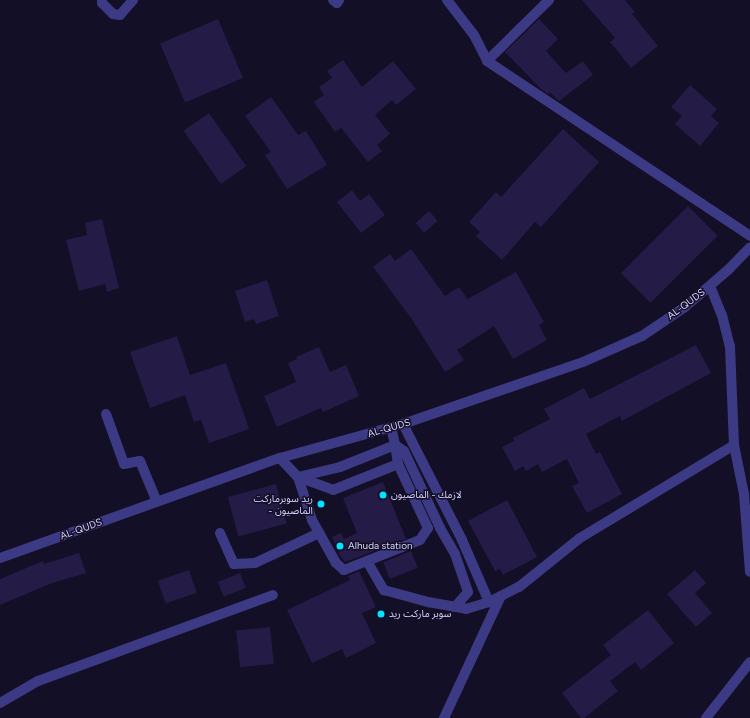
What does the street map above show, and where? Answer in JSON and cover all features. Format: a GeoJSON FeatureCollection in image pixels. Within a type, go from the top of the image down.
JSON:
{"type":"FeatureCollection","features":[{"type":"Feature","properties":{"kind":"street"},"geometry":{"type":"LineString","coordinates":[[102,0],[102,2],[113,14],[120,15],[133,0]]}},
{"type":"Feature","properties":{"kind":"street"},"geometry":{"type":"LineString","coordinates":[[333,0],[337,2],[339,0]]}},
{"type":"Feature","properties":{"kind":"street"},"geometry":{"type":"LineString","coordinates":[[446,0],[474,35],[487,61],[750,236]]}},
{"type":"Feature","properties":{"kind":"street"},"geometry":{"type":"LineString","coordinates":[[487,61],[549,0]]}},
{"type":"Feature","properties":{"kind":"street","name":"AL-QUDS"},"geometry":{"type":"LineString","coordinates":[[0,558],[280,458],[403,424],[583,362],[636,339],[685,307],[710,286],[750,247]]}},
{"type":"Feature","properties":{"kind":"street"},"geometry":{"type":"LineString","coordinates":[[710,286],[722,315],[730,346],[734,445],[744,494],[750,572]]}},
{"type":"Feature","properties":{"kind":"street"},"geometry":{"type":"LineString","coordinates":[[106,414],[124,464],[140,461],[157,502]]}},
{"type":"Feature","properties":{"kind":"street"},"geometry":{"type":"LineString","coordinates":[[403,424],[462,540],[489,602]]}},
{"type":"Feature","properties":{"kind":"street"},"geometry":{"type":"LineString","coordinates":[[391,427],[398,464],[428,528]]}},
{"type":"Feature","properties":{"kind":"street"},"geometry":{"type":"LineString","coordinates":[[298,477],[340,467],[395,445]]}},
{"type":"Feature","properties":{"kind":"street"},"geometry":{"type":"LineString","coordinates":[[395,445],[404,451],[455,554],[468,592],[455,607]]}},
{"type":"Feature","properties":{"kind":"street"},"geometry":{"type":"LineString","coordinates":[[367,561],[384,590],[428,602],[466,609],[489,602],[519,587],[580,538],[734,445]]}},
{"type":"Feature","properties":{"kind":"street"},"geometry":{"type":"LineString","coordinates":[[280,458],[298,477],[312,520],[336,563],[344,570],[420,540],[428,528],[438,522]]}},
{"type":"Feature","properties":{"kind":"street"},"geometry":{"type":"LineString","coordinates":[[298,477],[333,490],[398,464]]}},
{"type":"Feature","properties":{"kind":"street"},"geometry":{"type":"LineString","coordinates":[[220,533],[234,564],[255,562],[319,533]]}},
{"type":"Feature","properties":{"kind":"street"},"geometry":{"type":"LineString","coordinates":[[0,703],[38,681],[273,594]]}},
{"type":"Feature","properties":{"kind":"street"},"geometry":{"type":"LineString","coordinates":[[444,718],[501,596]]}},
{"type":"Feature","properties":{"kind":"street"},"geometry":{"type":"LineString","coordinates":[[706,718],[750,662]]}},
{"type":"Feature","properties":{"kind":"building"},"geometry":{"type":"Polygon","coordinates":[[[582,0],[625,0],[635,12],[632,14],[658,46],[631,68],[610,42],[615,38],[582,0]]]}},
{"type":"Feature","properties":{"kind":"building"},"geometry":{"type":"Polygon","coordinates":[[[218,19],[243,78],[185,103],[160,44],[218,19]]]}},
{"type":"Feature","properties":{"kind":"building"},"geometry":{"type":"Polygon","coordinates":[[[539,19],[558,39],[546,51],[566,73],[583,61],[593,75],[559,101],[550,92],[548,94],[541,89],[505,52],[539,19]]]}},
{"type":"Feature","properties":{"kind":"building"},"geometry":{"type":"Polygon","coordinates":[[[343,60],[362,87],[393,61],[416,89],[396,105],[392,100],[375,115],[390,134],[377,145],[382,151],[368,162],[341,128],[335,132],[314,102],[324,95],[319,87],[332,78],[327,71],[343,60]]]}},
{"type":"Feature","properties":{"kind":"building"},"geometry":{"type":"Polygon","coordinates":[[[690,85],[717,109],[711,116],[719,123],[700,146],[675,124],[682,116],[671,107],[690,85]]]}},
{"type":"Feature","properties":{"kind":"building"},"geometry":{"type":"Polygon","coordinates":[[[271,97],[298,135],[306,131],[327,165],[287,189],[265,155],[271,152],[245,116],[271,97]]]}},
{"type":"Feature","properties":{"kind":"building"},"geometry":{"type":"Polygon","coordinates":[[[209,113],[246,166],[221,184],[184,131],[209,113]]]}},
{"type":"Feature","properties":{"kind":"building"},"geometry":{"type":"Polygon","coordinates":[[[563,129],[599,162],[541,227],[535,222],[502,260],[476,236],[480,232],[469,222],[496,192],[501,197],[563,129]]]}},
{"type":"Feature","properties":{"kind":"building"},"geometry":{"type":"Polygon","coordinates":[[[352,190],[360,201],[369,194],[385,215],[361,233],[337,202],[352,190]]]}},
{"type":"Feature","properties":{"kind":"building"},"geometry":{"type":"Polygon","coordinates":[[[688,206],[718,236],[651,303],[621,273],[688,206]]]}},
{"type":"Feature","properties":{"kind":"building"},"geometry":{"type":"Polygon","coordinates":[[[429,211],[438,221],[424,233],[416,223],[429,211]]]}},
{"type":"Feature","properties":{"kind":"building"},"geometry":{"type":"Polygon","coordinates":[[[102,219],[119,288],[107,292],[105,284],[79,291],[66,240],[87,235],[85,223],[102,219]]]}},
{"type":"Feature","properties":{"kind":"building"},"geometry":{"type":"Polygon","coordinates":[[[411,249],[445,296],[459,287],[467,298],[466,300],[516,272],[544,322],[539,325],[547,340],[513,359],[494,326],[457,350],[464,360],[445,372],[411,318],[373,267],[390,254],[395,261],[411,249]]]}},
{"type":"Feature","properties":{"kind":"building"},"geometry":{"type":"Polygon","coordinates":[[[267,280],[279,316],[256,324],[254,319],[245,322],[235,291],[267,280]]]}},
{"type":"Feature","properties":{"kind":"building"},"geometry":{"type":"Polygon","coordinates":[[[177,336],[190,375],[226,363],[249,429],[209,443],[201,420],[194,422],[185,395],[150,408],[130,352],[177,336]]]}},
{"type":"Feature","properties":{"kind":"building"},"geometry":{"type":"Polygon","coordinates":[[[696,345],[711,373],[622,421],[620,416],[586,434],[596,454],[600,452],[622,494],[587,513],[572,486],[579,483],[567,459],[542,472],[538,464],[526,471],[523,466],[515,471],[502,447],[514,441],[513,438],[550,419],[544,409],[584,388],[590,399],[696,345]]]}},
{"type":"Feature","properties":{"kind":"building"},"geometry":{"type":"Polygon","coordinates":[[[319,347],[330,372],[346,365],[359,396],[323,412],[321,408],[277,427],[264,396],[296,382],[288,363],[297,359],[296,357],[319,347]]]}},
{"type":"Feature","properties":{"kind":"building"},"geometry":{"type":"Polygon","coordinates":[[[383,482],[406,539],[345,562],[340,556],[332,537],[341,533],[344,539],[357,533],[343,498],[383,482]]]}},
{"type":"Feature","properties":{"kind":"building"},"geometry":{"type":"Polygon","coordinates":[[[276,484],[287,524],[238,537],[228,497],[276,484]]]}},
{"type":"Feature","properties":{"kind":"building"},"geometry":{"type":"Polygon","coordinates":[[[507,500],[537,557],[503,575],[500,569],[495,571],[468,521],[507,500]]]}},
{"type":"Feature","properties":{"kind":"building"},"geometry":{"type":"Polygon","coordinates":[[[411,551],[418,568],[390,579],[383,562],[411,551]]]}},
{"type":"Feature","properties":{"kind":"building"},"geometry":{"type":"Polygon","coordinates":[[[79,553],[86,573],[52,583],[0,605],[0,579],[43,561],[44,564],[79,553]]]}},
{"type":"Feature","properties":{"kind":"building"},"geometry":{"type":"Polygon","coordinates":[[[189,570],[197,593],[166,603],[158,581],[189,570]]]}},
{"type":"Feature","properties":{"kind":"building"},"geometry":{"type":"Polygon","coordinates":[[[695,570],[706,583],[695,593],[712,613],[696,627],[667,594],[695,570]]]}},
{"type":"Feature","properties":{"kind":"building"},"geometry":{"type":"Polygon","coordinates":[[[359,571],[376,607],[362,613],[376,643],[346,658],[342,649],[312,663],[287,610],[350,580],[348,576],[359,571]]]}},
{"type":"Feature","properties":{"kind":"building"},"geometry":{"type":"Polygon","coordinates":[[[240,573],[246,588],[224,597],[218,582],[240,573]]]}},
{"type":"Feature","properties":{"kind":"building"},"geometry":{"type":"Polygon","coordinates":[[[648,610],[674,643],[641,670],[635,662],[610,681],[618,691],[584,718],[581,718],[562,693],[611,655],[603,645],[648,610]]]}},
{"type":"Feature","properties":{"kind":"building"},"geometry":{"type":"Polygon","coordinates":[[[270,627],[274,664],[240,667],[236,631],[270,627]]]}},
{"type":"Feature","properties":{"kind":"place","name":"لازمك - الماصيون"},"geometry":{"type":"Point","coordinates":[383,495]}},
{"type":"Feature","properties":{"kind":"place","name":"ريد سوبرماركت - الماصيون"},"geometry":{"type":"Point","coordinates":[321,504]}},
{"type":"Feature","properties":{"kind":"place","name":"Alhuda station"},"geometry":{"type":"Point","coordinates":[340,546]}},
{"type":"Feature","properties":{"kind":"place","name":"سوبر ماركت ريد"},"geometry":{"type":"Point","coordinates":[381,614]}}]}
